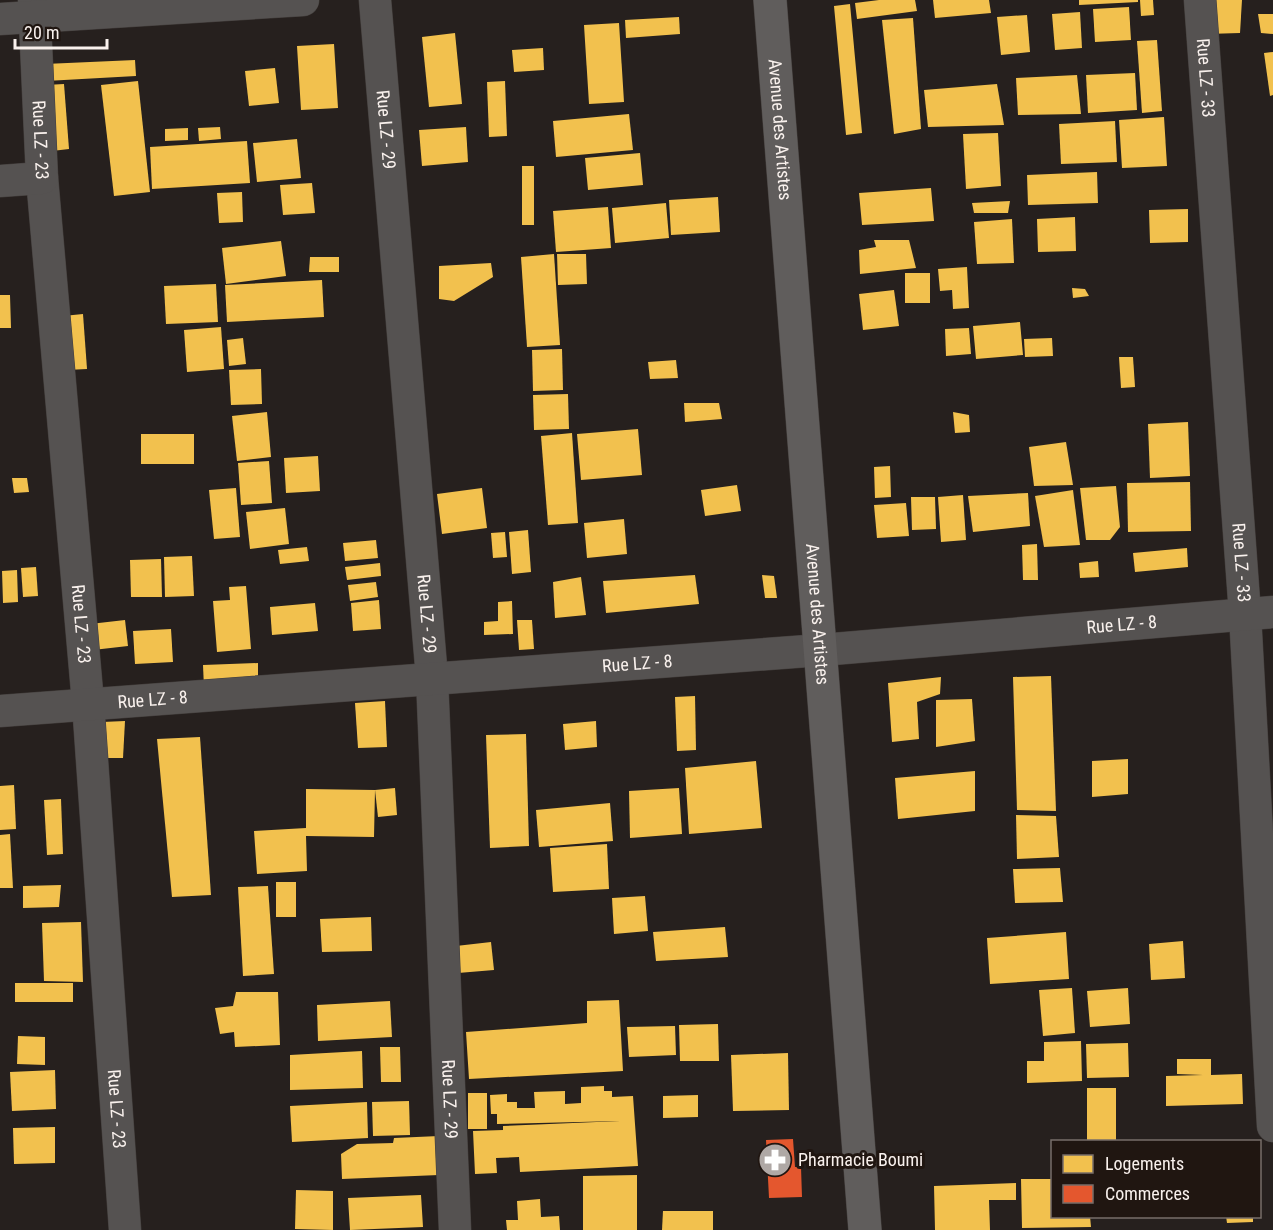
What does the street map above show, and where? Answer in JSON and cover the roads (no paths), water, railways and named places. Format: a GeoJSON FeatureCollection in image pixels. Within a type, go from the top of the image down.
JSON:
{"type":"FeatureCollection","features":[{"type":"Feature","properties":{"kind":"street"},"geometry":{"type":"LineString","coordinates":[[0,19],[35,8],[303,0]]}},
{"type":"Feature","properties":{"kind":"street","name":"Rue LZ - 29"},"geometry":{"type":"LineString","coordinates":[[375,0],[432,678],[455,1230]]}},
{"type":"Feature","properties":{"kind":"street","name":"Avenue des Artistes"},"geometry":{"type":"LineString","coordinates":[[770,0],[865,1230]]}},
{"type":"Feature","properties":{"kind":"street","name":"Rue LZ - 33"},"geometry":{"type":"LineString","coordinates":[[1200,0],[1259,613],[1273,1126]]}},
{"type":"Feature","properties":{"kind":"street","name":"Rue LZ - 23"},"geometry":{"type":"LineString","coordinates":[[35,8],[42,178],[88,704],[125,1230]]}},
{"type":"Feature","properties":{"kind":"street"},"geometry":{"type":"LineString","coordinates":[[0,181],[42,178]]}},
{"type":"Feature","properties":{"kind":"street","name":"Rue LZ - 8"},"geometry":{"type":"LineString","coordinates":[[0,711],[821,650],[1259,613]]}},
{"type":"Feature","properties":{"kind":"place","name":"Pharmacie Boumi"},"geometry":{"type":"Point","coordinates":[775,1160]}}]}
